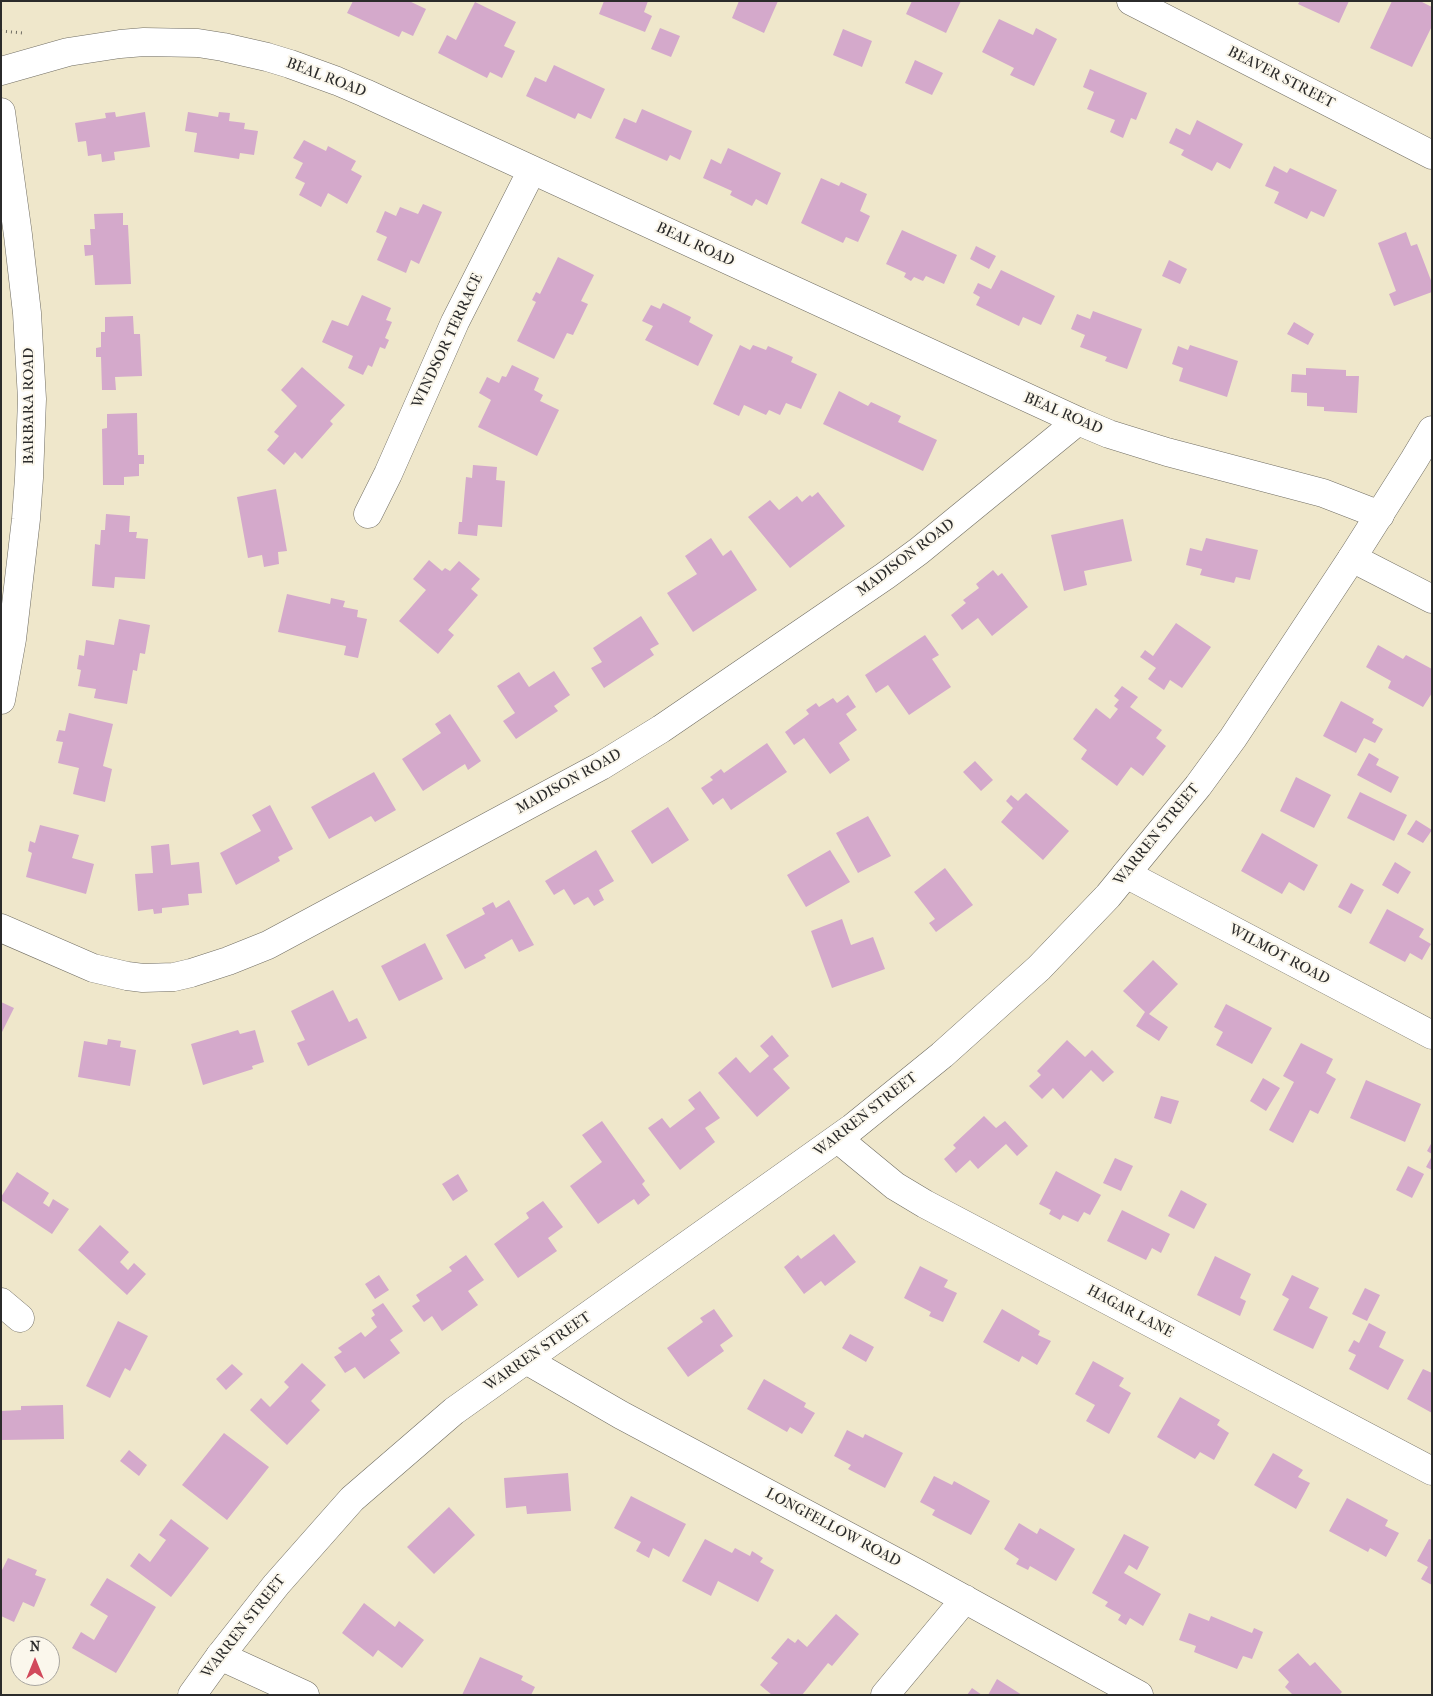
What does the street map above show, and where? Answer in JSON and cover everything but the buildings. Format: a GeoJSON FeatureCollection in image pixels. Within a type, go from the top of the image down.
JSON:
{"type":"FeatureCollection","features":[{"type":"Feature","properties":{"kind":"street","name":"BEAVER STREET"},"geometry":{"type":"LineString","coordinates":[[1131,1],[1430,155]]}},
{"type":"Feature","properties":{"kind":"street","name":"BEAL ROAD"},"geometry":{"type":"LineString","coordinates":[[1,71],[68,52],[120,44],[170,42],[223,47],[267,57],[337,81],[1109,434],[1167,452],[1323,492],[1380,515]]}},
{"type":"Feature","properties":{"kind":"street","name":"BARBARA ROAD"},"geometry":{"type":"LineString","coordinates":[[1,112],[27,313],[32,399],[25,537],[12,639],[1,700]]}},
{"type":"Feature","properties":{"kind":"street","name":"WINDSOR TERRACE"},"geometry":{"type":"LineString","coordinates":[[368,514],[388,474],[454,322],[532,170]]}},
{"type":"Feature","properties":{"kind":"street","name":"MADISON ROAD"},"geometry":{"type":"LineString","coordinates":[[1,928],[93,968],[144,978],[174,976],[200,970],[247,954],[601,766],[661,729],[898,566],[949,527],[1078,421]]}},
{"type":"Feature","properties":{"kind":"street","name":"WARREN STREET"},"geometry":{"type":"LineString","coordinates":[[192,1695],[276,1585],[352,1499],[454,1411],[838,1138],[942,1055],[1032,975],[1108,896],[1198,786],[1233,738],[1352,558],[1432,430]]}},
{"type":"Feature","properties":{"kind":"street"},"geometry":{"type":"LineString","coordinates":[[1352,558],[1432,599]]}},
{"type":"Feature","properties":{"kind":"street","name":"WILMOT ROAD"},"geometry":{"type":"LineString","coordinates":[[1126,874],[1432,1035]]}},
{"type":"Feature","properties":{"kind":"street","name":"HAGAR LANE"},"geometry":{"type":"LineString","coordinates":[[838,1138],[896,1186],[925,1204],[1432,1471]]}},
{"type":"Feature","properties":{"kind":"street","name":"LONGFELLOW ROAD"},"geometry":{"type":"LineString","coordinates":[[526,1360],[621,1415],[966,1599],[1139,1695]]}},
{"type":"Feature","properties":{"kind":"street"},"geometry":{"type":"LineString","coordinates":[[885,1695],[966,1599]]}},
{"type":"Feature","properties":{"kind":"street"},"geometry":{"type":"LineString","coordinates":[[220,1656],[305,1695]]}}]}
